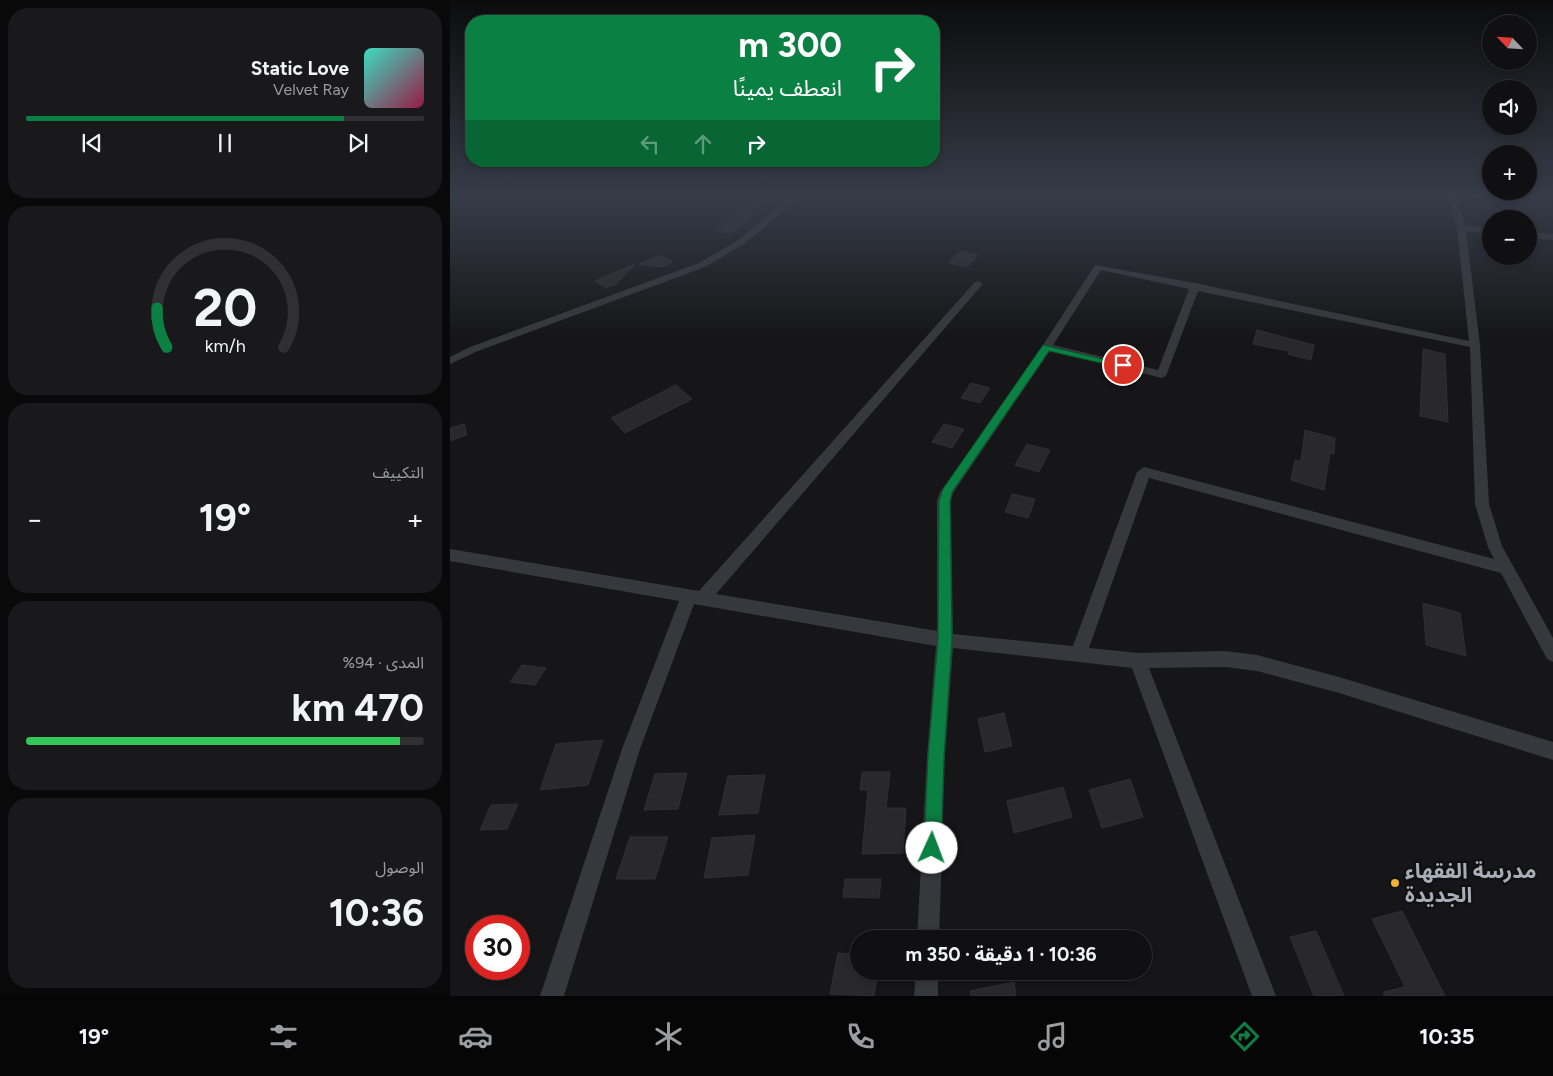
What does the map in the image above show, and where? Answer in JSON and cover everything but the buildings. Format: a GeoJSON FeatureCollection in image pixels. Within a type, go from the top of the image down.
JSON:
{"type":"FeatureCollection","features":[{"type":"Feature","properties":{"kind":"street"},"geometry":{"type":"LineString","coordinates":[[450,361],[483,346],[702,265],[738,243]]}},
{"type":"Feature","properties":{"kind":"street"},"geometry":{"type":"LineString","coordinates":[[1463,243],[1475,345],[1482,504],[1495,547],[1553,654]]}},
{"type":"Feature","properties":{"kind":"street"},"geometry":{"type":"LineString","coordinates":[[928,930],[936,756],[945,640],[944,501],[947,492],[1098,267],[1475,345]]}},
{"type":"Feature","properties":{"kind":"street"},"geometry":{"type":"LineString","coordinates":[[552,996],[631,749],[696,597],[978,284]]}},
{"type":"Feature","properties":{"kind":"street"},"geometry":{"type":"LineString","coordinates":[[1046,347],[1162,374],[1195,286]]}},
{"type":"Feature","properties":{"kind":"street"},"geometry":{"type":"LineString","coordinates":[[1078,654],[1144,472],[1506,568]]}},
{"type":"Feature","properties":{"kind":"street"},"geometry":{"type":"LineString","coordinates":[[450,555],[945,640],[1138,661],[1225,659],[1257,663],[1339,685],[1553,751]]}},
{"type":"Feature","properties":{"kind":"street"},"geometry":{"type":"LineString","coordinates":[[1138,661],[1264,996]]}},
{"type":"Feature","properties":{"kind":"street"},"geometry":{"type":"LineString","coordinates":[[926,996],[927,980]]}},
{"type":"Feature","properties":{"kind":"place","name":"مدرسة الفقهاء الجديدة"},"geometry":{"type":"Point","coordinates":[1395,883]}},
{"type":"Feature","properties":{"kind":"route"},"geometry":{"type":"LineString","coordinates":[[932,848],[936,756],[945,640],[944,501],[947,492],[1046,347],[1123,365]]}}]}
